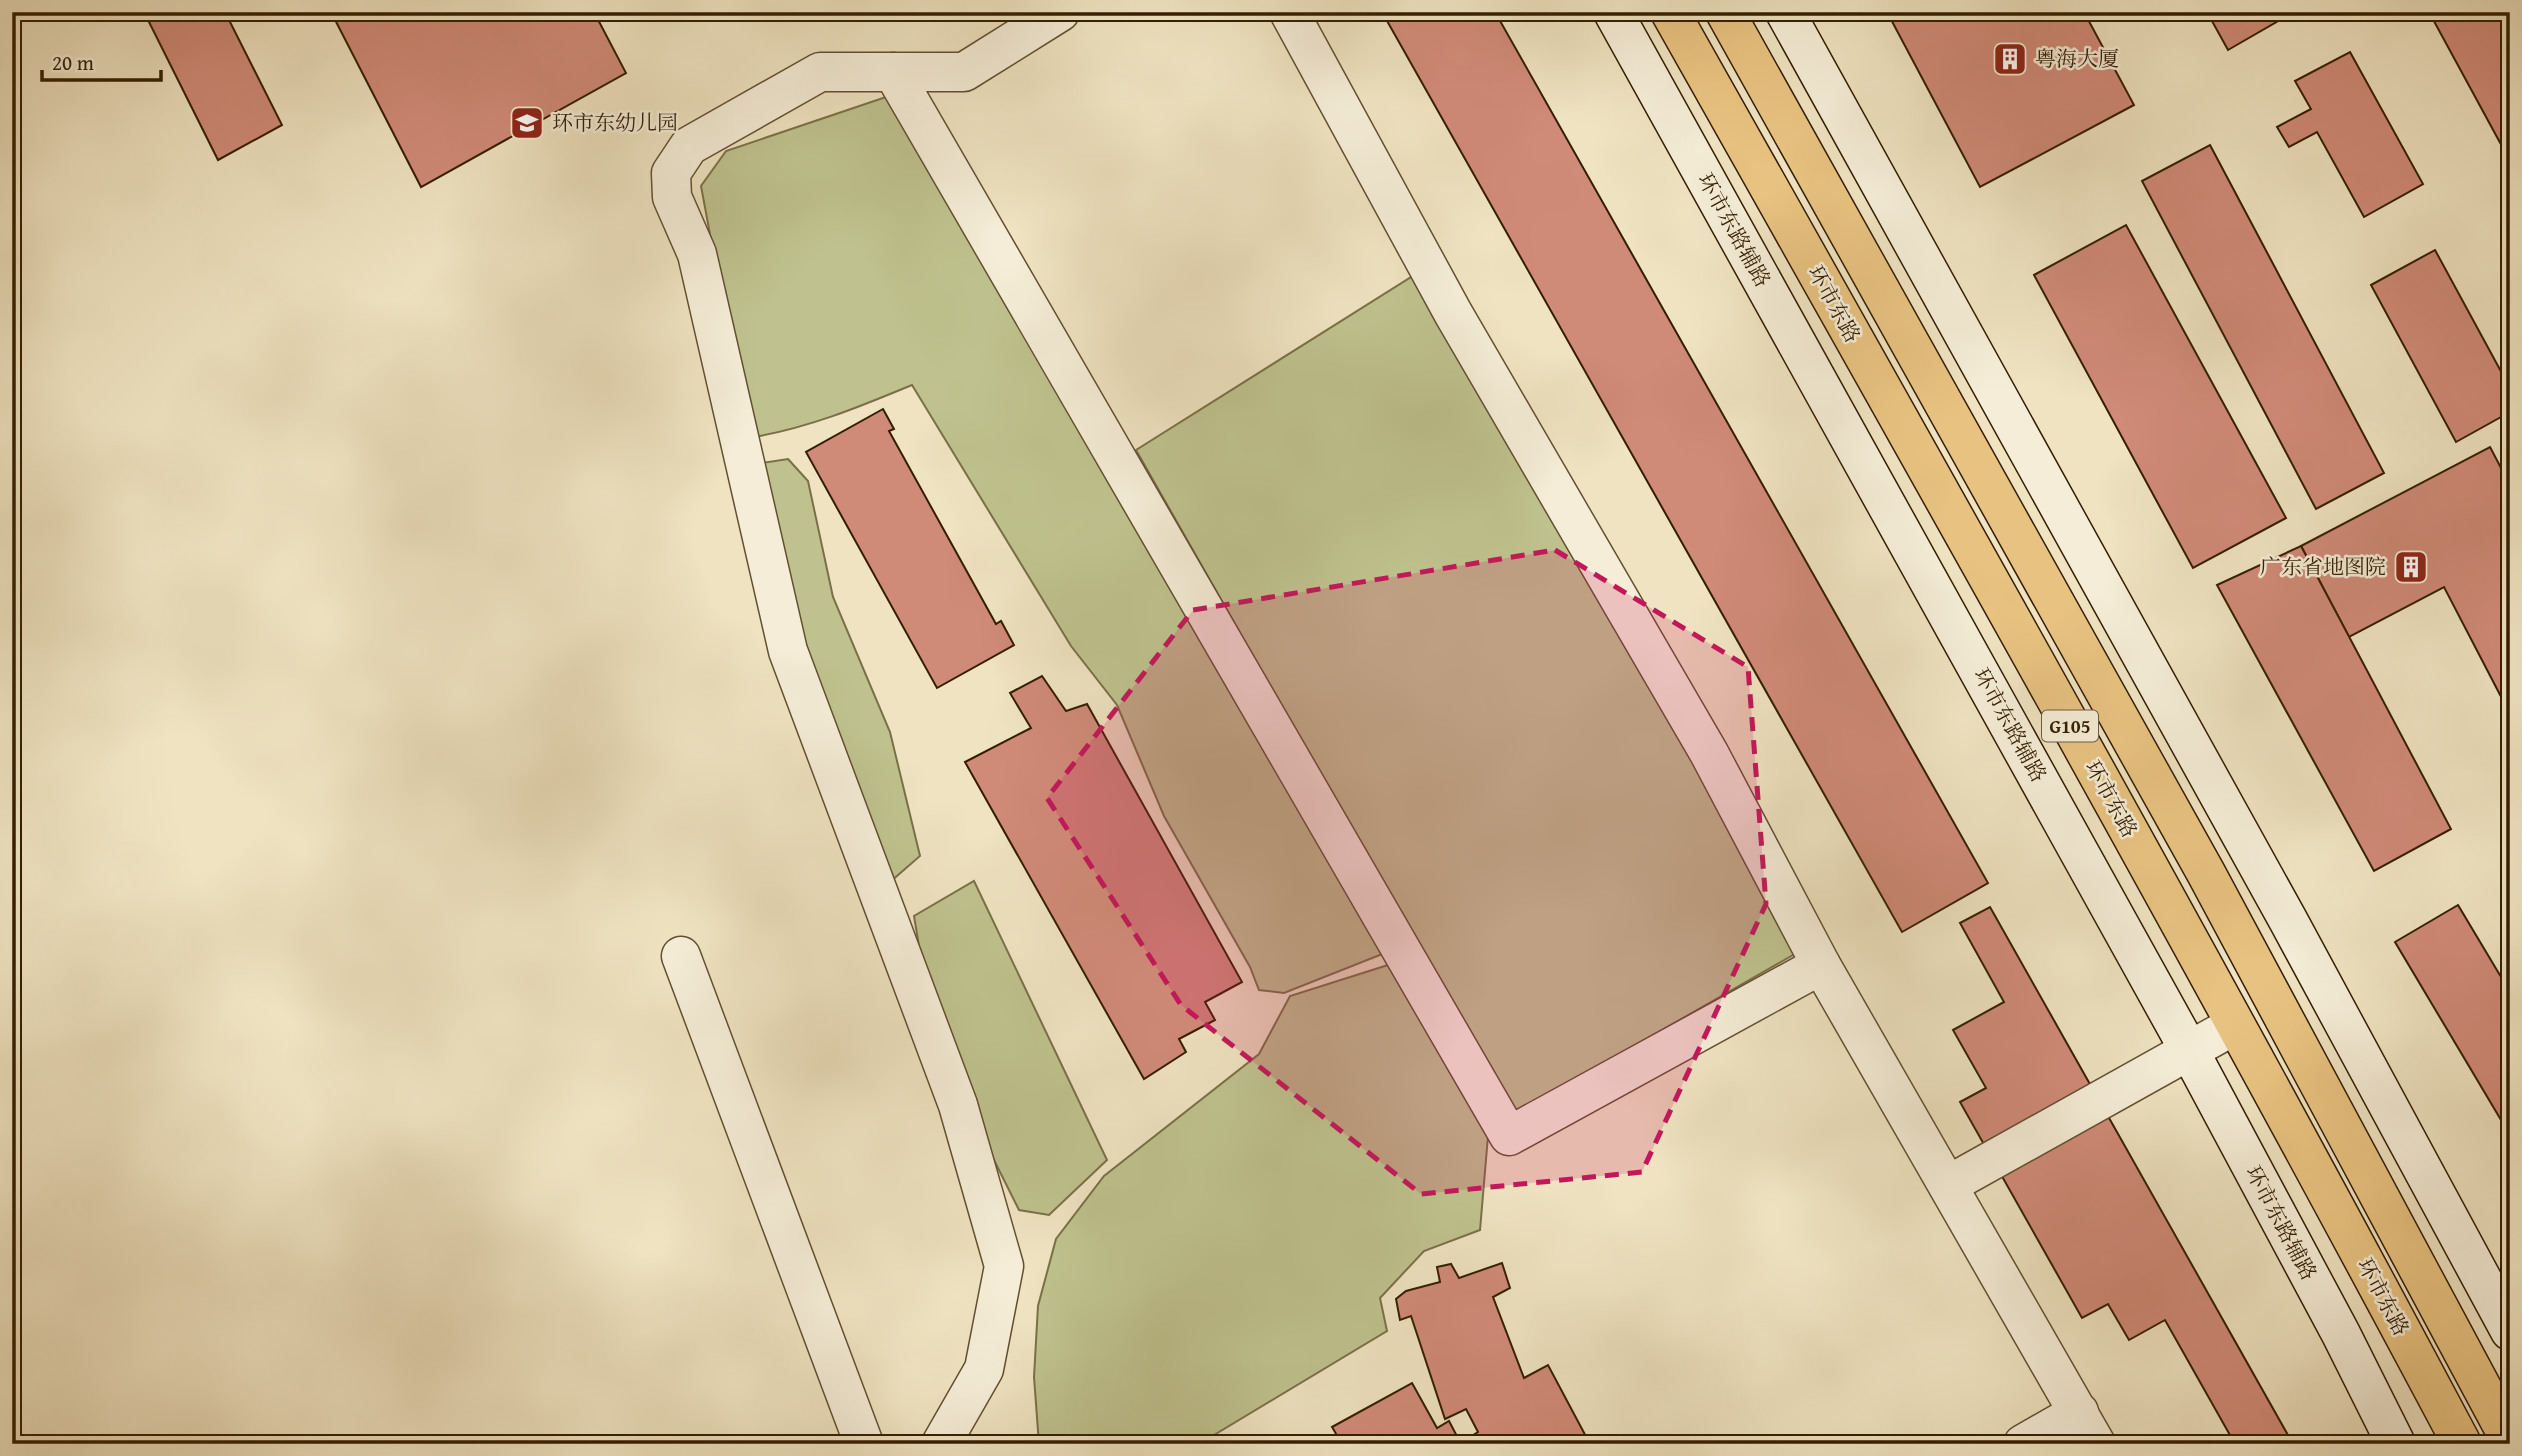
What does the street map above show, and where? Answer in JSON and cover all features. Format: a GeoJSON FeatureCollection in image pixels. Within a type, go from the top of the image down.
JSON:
{"type":"FeatureCollection","features":[{"type":"Feature","properties":{"kind":"highway","name":"环市东路"},"geometry":{"type":"LineString","coordinates":[[1670,12],[1970,545],[2462,1444]]}},
{"type":"Feature","properties":{"kind":"highway","name":"G105"},"geometry":{"type":"LineString","coordinates":[[1725,12],[2206,873],[2510,1440]]}},
{"type":"Feature","properties":{"kind":"street"},"geometry":{"type":"LineString","coordinates":[[941,1444],[984,1369],[1004,1266],[958,1105],[788,651],[696,254],[672,197],[671,173],[689,146],[820,72],[964,72],[1060,12]]}},
{"type":"Feature","properties":{"kind":"street"},"geometry":{"type":"LineString","coordinates":[[1289,12],[1453,313],[1709,753],[1821,965],[2087,1428],[2023,1444]]}},
{"type":"Feature","properties":{"kind":"street","name":"环市东路辅路"},"geometry":{"type":"LineString","coordinates":[[1613,12],[2189,1050],[2341,1334],[2396,1444]]}},
{"type":"Feature","properties":{"kind":"street"},"geometry":{"type":"LineString","coordinates":[[1785,12],[2288,920],[2510,1331]]}},
{"type":"Feature","properties":{"kind":"street"},"geometry":{"type":"LineString","coordinates":[[893,72],[1508,1136],[1821,965]]}},
{"type":"Feature","properties":{"kind":"street"},"geometry":{"type":"LineString","coordinates":[[681,956],[864,1444]]}},
{"type":"Feature","properties":{"kind":"street"},"geometry":{"type":"LineString","coordinates":[[1948,1185],[2235,1025]]}},
{"type":"Feature","properties":{"kind":"highlighted area"},"geometry":{"type":"Polygon","coordinates":[[[1555,550],[1748,667],[1766,904],[1642,1172],[1421,1194],[1181,1005],[1047,798],[1193,610],[1555,550]]]}},
{"type":"Feature","properties":{"kind":"green space"},"geometry":{"type":"Polygon","coordinates":[[[892,95],[1385,953],[1284,993],[1259,990],[1250,967],[1164,816],[1117,705],[1071,646],[912,385],[811,423],[748,438],[701,186],[726,151],[892,95]]]}},
{"type":"Feature","properties":{"kind":"green space"},"geometry":{"type":"Polygon","coordinates":[[[1416,274],[1800,951],[1514,1115],[1136,450],[1416,274]]]}},
{"type":"Feature","properties":{"kind":"green space"},"geometry":{"type":"Polygon","coordinates":[[[788,459],[808,481],[833,597],[890,732],[920,856],[890,882],[799,649],[756,464],[788,459]]]}},
{"type":"Feature","properties":{"kind":"green space"},"geometry":{"type":"Polygon","coordinates":[[[974,881],[1107,1160],[1049,1215],[1019,1210],[994,1160],[926,988],[914,916],[974,881]]]}},
{"type":"Feature","properties":{"kind":"green space"},"geometry":{"type":"Polygon","coordinates":[[[1388,965],[1488,1136],[1480,1230],[1424,1251],[1380,1298],[1387,1331],[1199,1444],[1167,1444],[1161,1435],[1145,1444],[1039,1444],[1034,1377],[1038,1306],[1056,1239],[1104,1176],[1259,1054],[1290,996],[1388,965]]]}},
{"type":"Feature","properties":{"kind":"building"},"geometry":{"type":"Polygon","coordinates":[[[144,12],[225,12],[282,125],[218,160],[144,12]]]}},
{"type":"Feature","properties":{"kind":"building"},"geometry":{"type":"Polygon","coordinates":[[[331,12],[594,12],[626,73],[421,187],[331,12]]]}},
{"type":"Feature","properties":{"kind":"building"},"geometry":{"type":"Polygon","coordinates":[[[1382,12],[1495,12],[1988,883],[1902,932],[1382,12]]]}},
{"type":"Feature","properties":{"kind":"building","name":"粤海大厦"},"geometry":{"type":"Polygon","coordinates":[[[1887,12],[2084,12],[2134,105],[1980,187],[1887,12]]]}},
{"type":"Feature","properties":{"kind":"building"},"geometry":{"type":"Polygon","coordinates":[[[2207,12],[2294,12],[2228,50],[2207,12]]]}},
{"type":"Feature","properties":{"kind":"building"},"geometry":{"type":"Polygon","coordinates":[[[2429,12],[2510,12],[2510,161],[2429,12]]]}},
{"type":"Feature","properties":{"kind":"building"},"geometry":{"type":"Polygon","coordinates":[[[2350,52],[2423,184],[2364,217],[2317,132],[2289,147],[2277,127],[2311,109],[2295,81],[2350,52]]]}},
{"type":"Feature","properties":{"kind":"building"},"geometry":{"type":"Polygon","coordinates":[[[2210,145],[2384,473],[2316,509],[2142,181],[2210,145]]]}},
{"type":"Feature","properties":{"kind":"building"},"geometry":{"type":"Polygon","coordinates":[[[2126,225],[2286,518],[2193,568],[2034,275],[2126,225]]]}},
{"type":"Feature","properties":{"kind":"building"},"geometry":{"type":"Polygon","coordinates":[[[2435,250],[2510,388],[2510,412],[2456,442],[2371,285],[2435,250]]]}},
{"type":"Feature","properties":{"kind":"building"},"geometry":{"type":"Polygon","coordinates":[[[883,409],[894,429],[889,431],[996,624],[1001,621],[1014,645],[937,688],[806,452],[883,409]]]}},
{"type":"Feature","properties":{"kind":"building","name":"广东省地图院"},"geometry":{"type":"Polygon","coordinates":[[[2490,447],[2510,485],[2510,714],[2444,587],[2349,637],[2301,546],[2490,447]]]}},
{"type":"Feature","properties":{"kind":"building"},"geometry":{"type":"Polygon","coordinates":[[[2301,546],[2451,829],[2374,871],[2217,585],[2301,546]]]}},
{"type":"Feature","properties":{"kind":"building"},"geometry":{"type":"Polygon","coordinates":[[[1042,676],[1066,711],[1087,704],[1242,982],[1205,1002],[1215,1020],[1179,1039],[1186,1052],[1144,1079],[965,762],[1031,728],[1010,693],[1042,676]]]}},
{"type":"Feature","properties":{"kind":"building"},"geometry":{"type":"Polygon","coordinates":[[[2458,905],[2510,992],[2510,1135],[2395,942],[2458,905]]]}},
{"type":"Feature","properties":{"kind":"building"},"geometry":{"type":"Polygon","coordinates":[[[1990,907],[2293,1444],[2235,1444],[2165,1320],[2129,1340],[2108,1304],[2082,1318],[1960,1102],[1986,1088],[1953,1030],[2004,1002],[1960,923],[1990,907]]]}},
{"type":"Feature","properties":{"kind":"building"},"geometry":{"type":"Polygon","coordinates":[[[1502,1263],[1510,1288],[1493,1297],[1524,1378],[1548,1365],[1590,1444],[1467,1444],[1465,1440],[1478,1432],[1466,1409],[1445,1419],[1411,1316],[1400,1320],[1396,1299],[1406,1291],[1440,1282],[1437,1267],[1451,1264],[1459,1278],[1502,1263]]]}},
{"type":"Feature","properties":{"kind":"building"},"geometry":{"type":"Polygon","coordinates":[[[1412,1383],[1437,1428],[1449,1421],[1461,1444],[1342,1444],[1332,1427],[1412,1383]]]}},
{"type":"Feature","properties":{"kind":"place","name":"粤海大厦"},"geometry":{"type":"Point","coordinates":[2010,59]}},
{"type":"Feature","properties":{"kind":"place","name":"环市东幼儿园"},"geometry":{"type":"Point","coordinates":[527,123]}},
{"type":"Feature","properties":{"kind":"place","name":"广东省地图院"},"geometry":{"type":"Point","coordinates":[2411,567]}}]}
